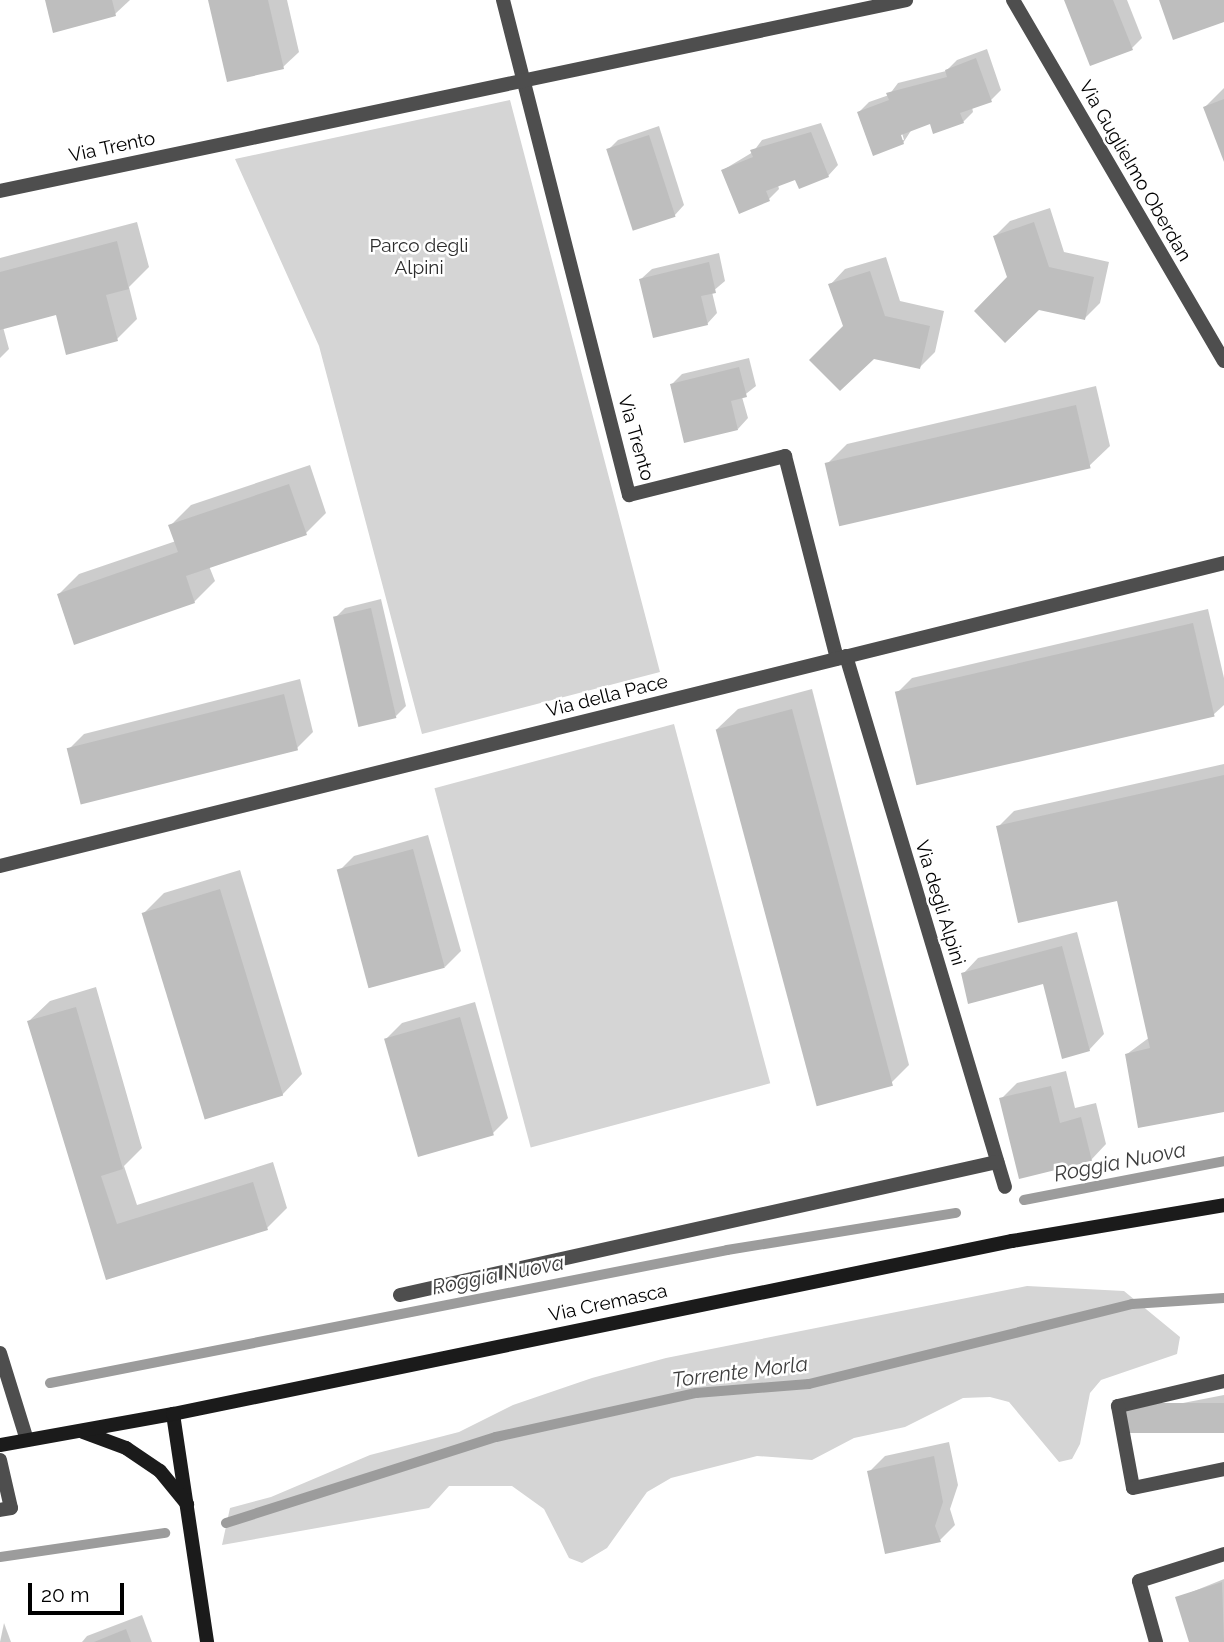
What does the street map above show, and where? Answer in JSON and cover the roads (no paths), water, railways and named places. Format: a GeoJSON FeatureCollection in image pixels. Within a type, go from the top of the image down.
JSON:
{"type":"FeatureCollection","features":[{"type":"Feature","properties":{"kind":"main road","name":"Via Cremasca"},"geometry":{"type":"LineString","coordinates":[[0,1445],[173,1415],[1012,1241],[1224,1205]]}},
{"type":"Feature","properties":{"kind":"main road"},"geometry":{"type":"LineString","coordinates":[[173,1415],[189,1506],[207,1642]]}},
{"type":"Feature","properties":{"kind":"main road"},"geometry":{"type":"LineString","coordinates":[[81,1432],[126,1448],[149,1464],[189,1506]]}},
{"type":"Feature","properties":{"kind":"street","name":"Via Trento"},"geometry":{"type":"LineString","coordinates":[[503,0],[521,81],[629,495],[785,456],[842,657]]}},
{"type":"Feature","properties":{"kind":"street","name":"Via Trento"},"geometry":{"type":"LineString","coordinates":[[0,191],[906,0]]}},
{"type":"Feature","properties":{"kind":"street","name":"Via Guglielmo Oberdan"},"geometry":{"type":"LineString","coordinates":[[1013,0],[1224,361]]}},
{"type":"Feature","properties":{"kind":"street","name":"Via della Pace"},"geometry":{"type":"LineString","coordinates":[[0,866],[1224,563]]}},
{"type":"Feature","properties":{"kind":"street","name":"Via degli Alpini"},"geometry":{"type":"LineString","coordinates":[[842,657],[1005,1187]]}},
{"type":"Feature","properties":{"kind":"street"},"geometry":{"type":"LineString","coordinates":[[400,1295],[997,1162]]}},
{"type":"Feature","properties":{"kind":"street"},"geometry":{"type":"LineString","coordinates":[[0,1353],[27,1440]]}},
{"type":"Feature","properties":{"kind":"street"},"geometry":{"type":"LineString","coordinates":[[1224,1381],[1118,1406],[1133,1488],[1224,1469]]}},
{"type":"Feature","properties":{"kind":"street"},"geometry":{"type":"LineString","coordinates":[[0,1460],[11,1508],[0,1510]]}},
{"type":"Feature","properties":{"kind":"street"},"geometry":{"type":"LineString","coordinates":[[1156,1642],[1139,1581],[1224,1554]]}},
{"type":"Feature","properties":{"kind":"waterway","name":"Roggia Nuova"},"geometry":{"type":"LineString","coordinates":[[1024,1200],[1224,1161]]}},
{"type":"Feature","properties":{"kind":"waterway","name":"Roggia Nuova"},"geometry":{"type":"LineString","coordinates":[[50,1383],[727,1250],[956,1213]]}},
{"type":"Feature","properties":{"kind":"waterway","name":"Torrente Morla"},"geometry":{"type":"LineString","coordinates":[[226,1523],[496,1437],[696,1393],[809,1384],[1132,1304],[1224,1298]]}},
{"type":"Feature","properties":{"kind":"waterway","name":"Torrente Morla"},"geometry":{"type":"LineString","coordinates":[[0,1557],[165,1533]]}},
{"type":"Feature","properties":{"kind":"park label","name":"Parco degli Alpini"},"geometry":{"type":"Point","coordinates":[419,257]}}]}
